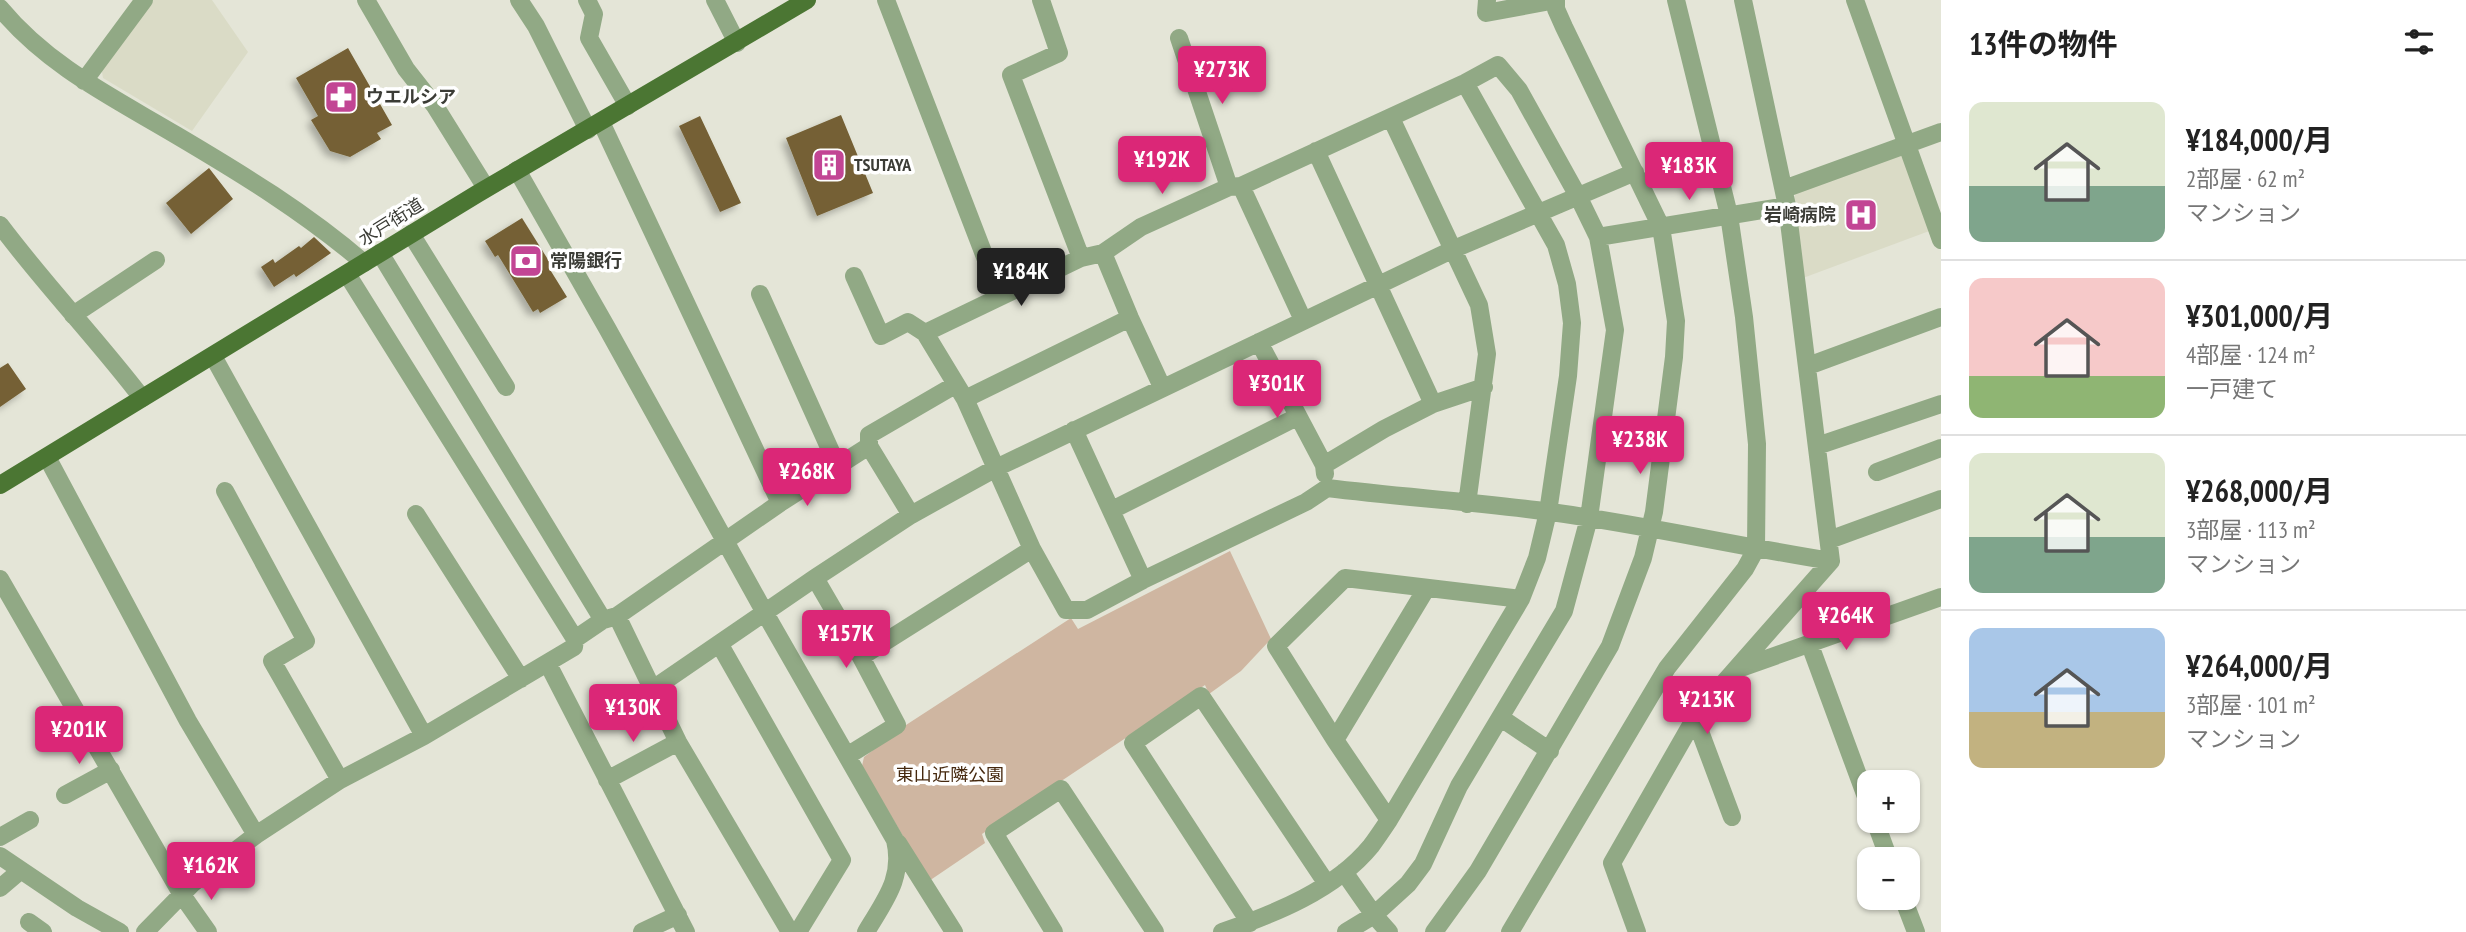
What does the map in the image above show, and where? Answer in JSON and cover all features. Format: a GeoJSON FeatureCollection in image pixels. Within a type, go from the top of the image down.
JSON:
{"type":"FeatureCollection","features":[{"type":"Feature","properties":{"kind":"main road","name":"水戸街道"},"geometry":{"type":"LineString","coordinates":[[0,485],[486,188],[807,0]]}},
{"type":"Feature","properties":{"kind":"street"},"geometry":{"type":"LineString","coordinates":[[85,81],[144,0]]}},
{"type":"Feature","properties":{"kind":"street"},"geometry":{"type":"LineString","coordinates":[[366,0],[406,69],[435,106],[486,188]]}},
{"type":"Feature","properties":{"kind":"street"},"geometry":{"type":"LineString","coordinates":[[519,0],[595,126],[780,503]]}},
{"type":"Feature","properties":{"kind":"street"},"geometry":{"type":"LineString","coordinates":[[587,0],[594,14],[589,38],[628,106]]}},
{"type":"Feature","properties":{"kind":"street"},"geometry":{"type":"LineString","coordinates":[[715,0],[737,43]]}},
{"type":"Feature","properties":{"kind":"street"},"geometry":{"type":"LineString","coordinates":[[886,0],[1000,296]]}},
{"type":"Feature","properties":{"kind":"street"},"geometry":{"type":"LineString","coordinates":[[1041,0],[1059,53],[1012,75],[1080,258]]}},
{"type":"Feature","properties":{"kind":"street"},"geometry":{"type":"LineString","coordinates":[[1434,932],[1478,871],[1609,646],[1652,528],[1676,321],[1661,227],[1564,27],[1556,9],[1556,0],[1486,13],[1487,0]]}},
{"type":"Feature","properties":{"kind":"street"},"geometry":{"type":"LineString","coordinates":[[1510,932],[1667,668],[1745,569],[1756,549],[1758,444],[1744,317],[1729,215],[1676,0]]}},
{"type":"Feature","properties":{"kind":"street"},"geometry":{"type":"LineString","coordinates":[[1637,932],[1612,863],[1695,718],[1830,561],[1786,197],[1743,0]]}},
{"type":"Feature","properties":{"kind":"street"},"geometry":{"type":"LineString","coordinates":[[1854,0],[1941,240]]}},
{"type":"Feature","properties":{"kind":"street"},"geometry":{"type":"LineString","coordinates":[[0,8],[37,48],[85,81],[257,183],[364,263]]}},
{"type":"Feature","properties":{"kind":"street"},"geometry":{"type":"LineString","coordinates":[[1180,38],[1235,186],[1303,320]]}},
{"type":"Feature","properties":{"kind":"street"},"geometry":{"type":"LineString","coordinates":[[925,332],[1080,258],[1103,253],[1141,227],[1391,118],[1498,65],[1519,90],[1598,237],[1615,330],[1590,518],[1564,611],[1459,786],[1423,864],[1408,884],[1374,915],[1346,932]]}},
{"type":"Feature","properties":{"kind":"street"},"geometry":{"type":"LineString","coordinates":[[1222,932],[1286,907],[1327,884],[1370,847],[1389,820],[1521,599],[1536,558],[1548,512],[1568,376],[1572,323],[1567,284],[1556,245],[1465,83]]}},
{"type":"Feature","properties":{"kind":"street"},"geometry":{"type":"LineString","coordinates":[[1391,118],[1479,305],[1487,354],[1467,504]]}},
{"type":"Feature","properties":{"kind":"street"},"geometry":{"type":"LineString","coordinates":[[1598,237],[1729,215],[1786,197],[1941,132]]}},
{"type":"Feature","properties":{"kind":"street"},"geometry":{"type":"LineString","coordinates":[[1315,152],[1433,404]]}},
{"type":"Feature","properties":{"kind":"street"},"geometry":{"type":"LineString","coordinates":[[517,170],[895,840],[954,932]]}},
{"type":"Feature","properties":{"kind":"street"},"geometry":{"type":"LineString","coordinates":[[653,690],[911,515],[996,468],[1454,249],[1635,172]]}},
{"type":"Feature","properties":{"kind":"street"},"geometry":{"type":"LineString","coordinates":[[0,225],[73,315],[107,351],[142,398]]}},
{"type":"Feature","properties":{"kind":"street"},"geometry":{"type":"LineString","coordinates":[[411,234],[506,387]]}},
{"type":"Feature","properties":{"kind":"street"},"geometry":{"type":"LineString","coordinates":[[380,253],[610,618],[653,690],[678,742],[790,932]]}},
{"type":"Feature","properties":{"kind":"street"},"geometry":{"type":"LineString","coordinates":[[1103,253],[1162,387]]}},
{"type":"Feature","properties":{"kind":"street"},"geometry":{"type":"LineString","coordinates":[[73,315],[156,260]]}},
{"type":"Feature","properties":{"kind":"street"},"geometry":{"type":"LineString","coordinates":[[145,932],[194,883],[256,835],[340,780],[424,736],[574,647],[575,639],[347,274]]}},
{"type":"Feature","properties":{"kind":"street"},"geometry":{"type":"LineString","coordinates":[[853,276],[881,336],[908,322],[925,332],[960,392],[1032,549],[1066,610],[1087,610],[1143,580],[1306,502],[1327,488],[1590,518],[1830,561]]}},
{"type":"Feature","properties":{"kind":"street"},"geometry":{"type":"LineString","coordinates":[[760,294],[837,465]]}},
{"type":"Feature","properties":{"kind":"street"},"geometry":{"type":"LineString","coordinates":[[1808,366],[1941,317]]}},
{"type":"Feature","properties":{"kind":"street"},"geometry":{"type":"LineString","coordinates":[[911,515],[869,446],[869,435],[1130,318]]}},
{"type":"Feature","properties":{"kind":"street"},"geometry":{"type":"LineString","coordinates":[[1259,342],[1324,465],[1327,488]]}},
{"type":"Feature","properties":{"kind":"street"},"geometry":{"type":"LineString","coordinates":[[213,356],[424,736]]}},
{"type":"Feature","properties":{"kind":"street"},"geometry":{"type":"LineString","coordinates":[[1324,465],[1384,429],[1433,404],[1484,387]]}},
{"type":"Feature","properties":{"kind":"street"},"geometry":{"type":"LineString","coordinates":[[1817,446],[1941,404]]}},
{"type":"Feature","properties":{"kind":"street"},"geometry":{"type":"LineString","coordinates":[[1112,510],[1297,417]]}},
{"type":"Feature","properties":{"kind":"street"},"geometry":{"type":"LineString","coordinates":[[1074,430],[1143,580]]}},
{"type":"Feature","properties":{"kind":"street"},"geometry":{"type":"LineString","coordinates":[[575,639],[869,446]]}},
{"type":"Feature","properties":{"kind":"street"},"geometry":{"type":"LineString","coordinates":[[1877,472],[1941,448]]}},
{"type":"Feature","properties":{"kind":"street"},"geometry":{"type":"LineString","coordinates":[[47,457],[188,721],[256,835]]}},
{"type":"Feature","properties":{"kind":"street"},"geometry":{"type":"LineString","coordinates":[[225,491],[306,640],[272,661],[340,780]]}},
{"type":"Feature","properties":{"kind":"street"},"geometry":{"type":"LineString","coordinates":[[1829,540],[1941,499]]}},
{"type":"Feature","properties":{"kind":"street"},"geometry":{"type":"LineString","coordinates":[[416,514],[521,679]]}},
{"type":"Feature","properties":{"kind":"street"},"geometry":{"type":"LineString","coordinates":[[861,657],[1032,549]]}},
{"type":"Feature","properties":{"kind":"street"},"geometry":{"type":"LineString","coordinates":[[815,578],[897,726],[847,756]]}},
{"type":"Feature","properties":{"kind":"street"},"geometry":{"type":"LineString","coordinates":[[1389,820],[1276,646],[1346,578],[1521,599]]}},
{"type":"Feature","properties":{"kind":"street"},"geometry":{"type":"LineString","coordinates":[[0,579],[182,894],[208,932]]}},
{"type":"Feature","properties":{"kind":"street"},"geometry":{"type":"LineString","coordinates":[[1335,740],[1426,589]]}},
{"type":"Feature","properties":{"kind":"street"},"geometry":{"type":"LineString","coordinates":[[1738,669],[1941,597]]}},
{"type":"Feature","properties":{"kind":"street"},"geometry":{"type":"LineString","coordinates":[[720,645],[842,860],[798,932]]}},
{"type":"Feature","properties":{"kind":"street"},"geometry":{"type":"LineString","coordinates":[[1810,645],[1857,772]]}},
{"type":"Feature","properties":{"kind":"street"},"geometry":{"type":"LineString","coordinates":[[548,664],[686,932]]}},
{"type":"Feature","properties":{"kind":"street"},"geometry":{"type":"LineString","coordinates":[[1250,923],[1133,743],[1201,696],[1327,884]]}},
{"type":"Feature","properties":{"kind":"street"},"geometry":{"type":"LineString","coordinates":[[1501,718],[1550,751]]}},
{"type":"Feature","properties":{"kind":"street"},"geometry":{"type":"LineString","coordinates":[[1695,718],[1732,817]]}},
{"type":"Feature","properties":{"kind":"street"},"geometry":{"type":"LineString","coordinates":[[607,780],[678,742]]}},
{"type":"Feature","properties":{"kind":"street"},"geometry":{"type":"LineString","coordinates":[[65,795],[111,770]]}},
{"type":"Feature","properties":{"kind":"street"},"geometry":{"type":"LineString","coordinates":[[1055,932],[994,833],[1061,789],[1155,932]]}},
{"type":"Feature","properties":{"kind":"street"},"geometry":{"type":"LineString","coordinates":[[0,838],[30,820]]}},
{"type":"Feature","properties":{"kind":"street"},"geometry":{"type":"LineString","coordinates":[[866,932],[898,871],[899,857],[895,840]]}},
{"type":"Feature","properties":{"kind":"street"},"geometry":{"type":"LineString","coordinates":[[0,856],[77,908],[120,932]]}},
{"type":"Feature","properties":{"kind":"street"},"geometry":{"type":"LineString","coordinates":[[0,888],[20,871]]}},
{"type":"Feature","properties":{"kind":"street"},"geometry":{"type":"LineString","coordinates":[[1344,872],[1374,915],[1390,932]]}},
{"type":"Feature","properties":{"kind":"street"},"geometry":{"type":"LineString","coordinates":[[1908,910],[1916,932]]}},
{"type":"Feature","properties":{"kind":"street"},"geometry":{"type":"LineString","coordinates":[[642,932],[678,915]]}},
{"type":"Feature","properties":{"kind":"shaded area"},"geometry":{"type":"Polygon","coordinates":[[[151,0],[212,0],[248,52],[192,131],[103,78],[101,66],[151,0]]]}},
{"type":"Feature","properties":{"kind":"shaded area","name":"岩崎病院"},"geometry":{"type":"Polygon","coordinates":[[[1904,153],[1932,230],[1803,278],[1794,201],[1796,191],[1904,153]]]}},
{"type":"Feature","properties":{"kind":"green space","name":"東山近隣公園"},"geometry":{"type":"Polygon","coordinates":[[[1230,551],[1271,639],[1241,671],[1209,694],[1205,685],[982,834],[985,843],[929,881],[862,766],[864,757],[906,725],[1071,618],[1078,629],[1230,551]]]}},
{"type":"Feature","properties":{"kind":"building","name":"ウエルシア"},"geometry":{"type":"Polygon","coordinates":[[[348,48],[392,125],[377,133],[381,139],[350,157],[330,151],[311,120],[318,116],[296,78],[348,48]]]}},
{"type":"Feature","properties":{"kind":"building","name":"TSUTAYA"},"geometry":{"type":"Polygon","coordinates":[[[841,115],[873,193],[817,216],[786,138],[841,115]]]}},
{"type":"Feature","properties":{"kind":"building"},"geometry":{"type":"Polygon","coordinates":[[[700,116],[741,203],[720,212],[679,126],[700,116]]]}},
{"type":"Feature","properties":{"kind":"building"},"geometry":{"type":"Polygon","coordinates":[[[209,168],[233,199],[191,234],[166,203],[209,168]]]}},
{"type":"Feature","properties":{"kind":"building","name":"常陽銀行"},"geometry":{"type":"Polygon","coordinates":[[[522,218],[552,266],[549,268],[567,297],[540,313],[538,309],[533,312],[498,255],[495,257],[485,241],[522,218]]]}},
{"type":"Feature","properties":{"kind":"building"},"geometry":{"type":"Polygon","coordinates":[[[314,237],[331,253],[296,277],[294,274],[274,287],[261,267],[273,259],[275,263],[314,237]]]}},
{"type":"Feature","properties":{"kind":"building"},"geometry":{"type":"Polygon","coordinates":[[[8,363],[26,389],[0,407],[0,368],[8,363]]]}},
{"type":"Feature","properties":{"kind":"place","name":"ウエルシア"},"geometry":{"type":"Point","coordinates":[341,97]}},
{"type":"Feature","properties":{"kind":"place","name":"TSUTAYA"},"geometry":{"type":"Point","coordinates":[829,165]}},
{"type":"Feature","properties":{"kind":"place","name":"岩崎病院"},"geometry":{"type":"Point","coordinates":[1861,215]}},
{"type":"Feature","properties":{"kind":"place","name":"常陽銀行"},"geometry":{"type":"Point","coordinates":[526,261]}}]}
